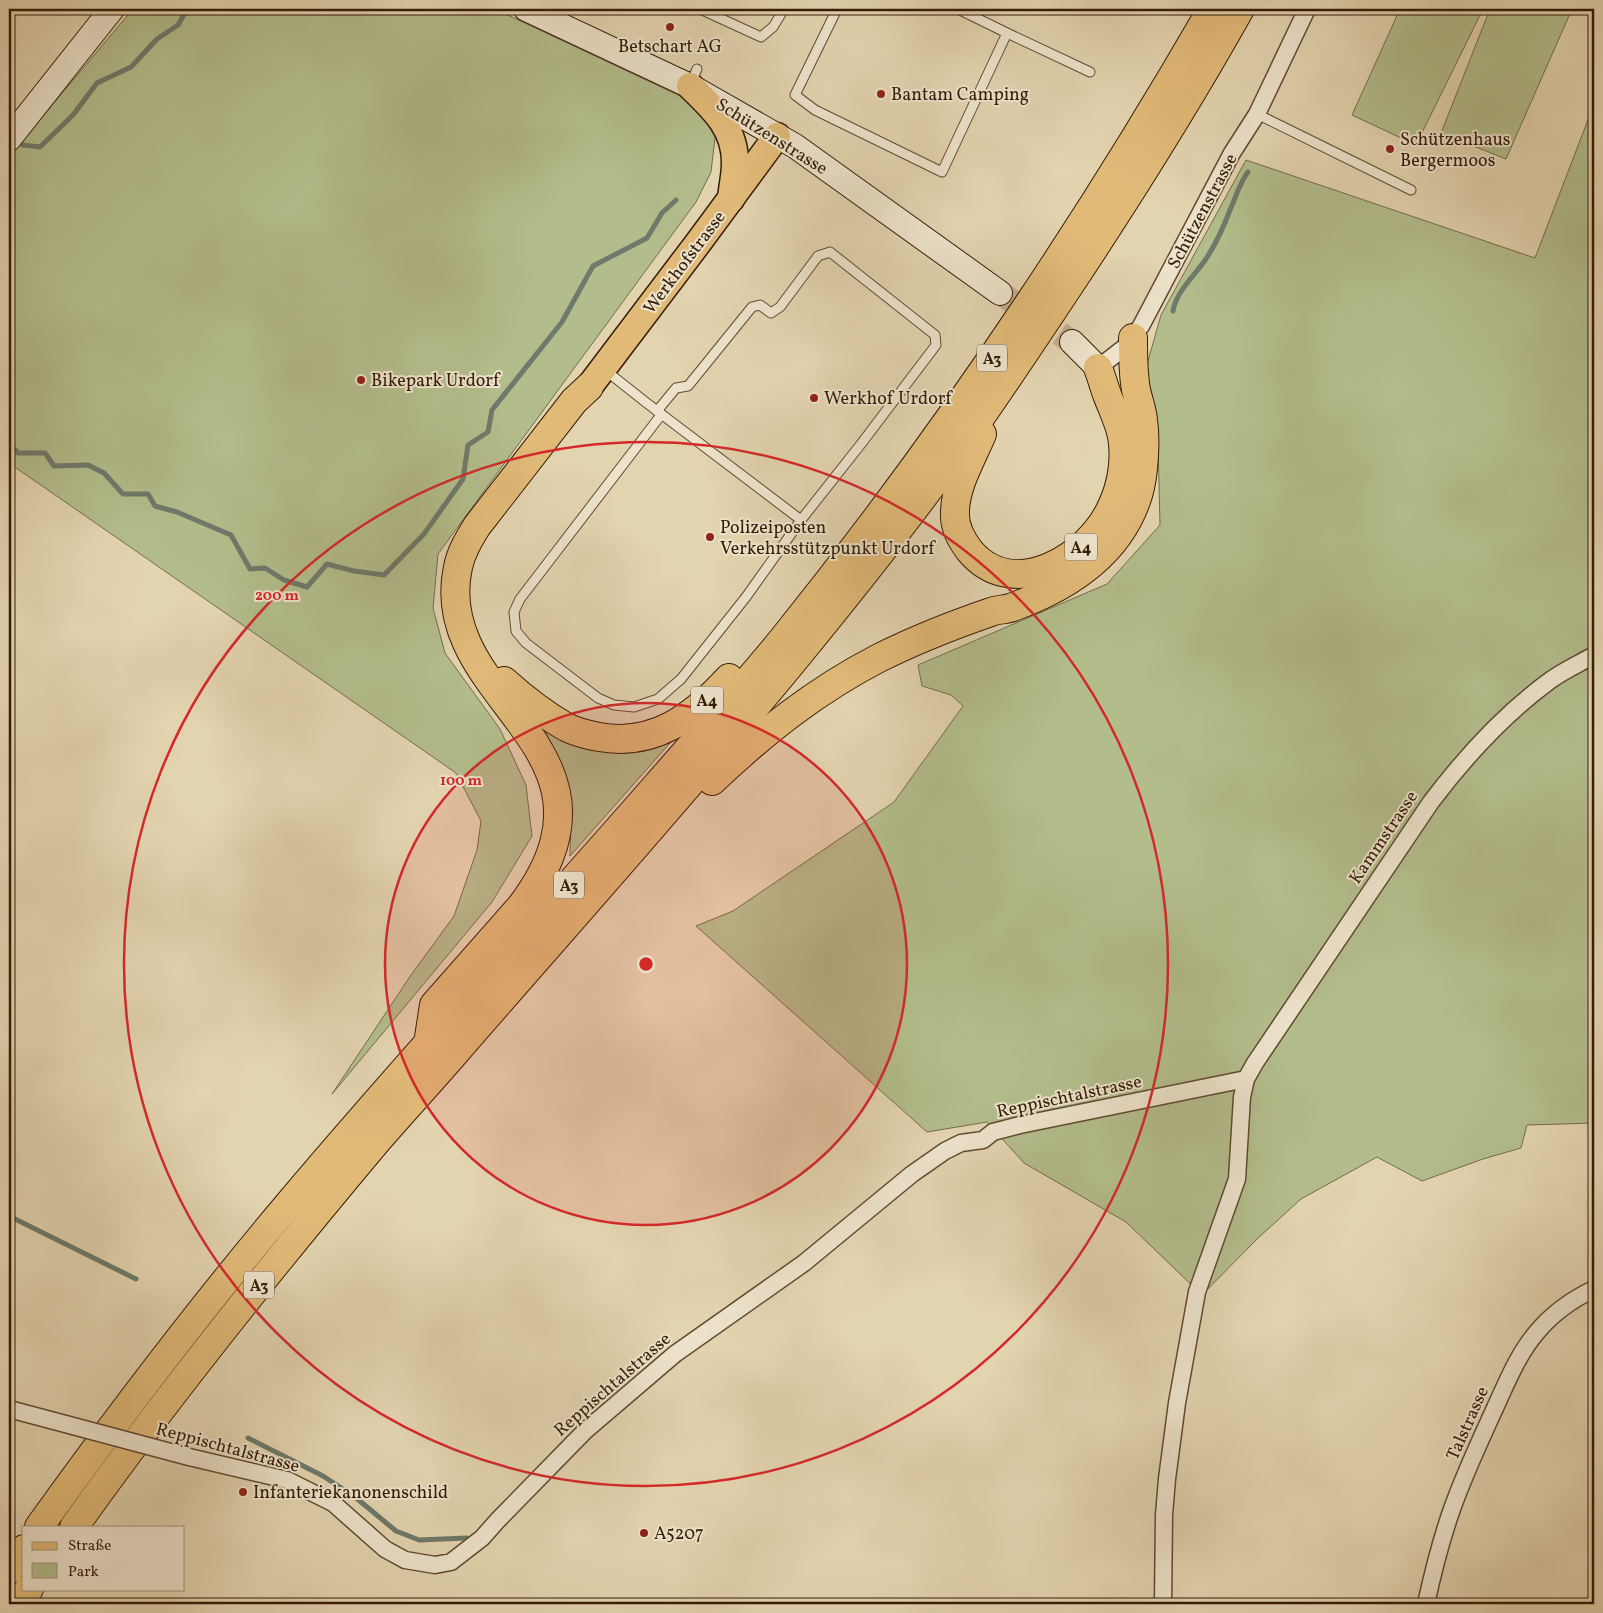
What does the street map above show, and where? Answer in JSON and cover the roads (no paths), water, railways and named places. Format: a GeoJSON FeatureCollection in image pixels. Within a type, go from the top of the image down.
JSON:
{"type":"FeatureCollection","features":[{"type":"Feature","properties":{"kind":"highway","name":"A3"},"geometry":{"type":"LineString","coordinates":[[41,1526],[189,1324],[288,1204],[710,725],[837,569],[970,391],[1050,271],[1212,9]]}},
{"type":"Feature","properties":{"kind":"highway","name":"A3"},"geometry":{"type":"LineString","coordinates":[[75,1526],[146,1428],[202,1356],[374,1145],[599,888],[795,658],[908,516],[1003,384],[1134,186],[1205,71],[1240,9]]}},
{"type":"Feature","properties":{"kind":"highway","name":"A4"},"geometry":{"type":"LineString","coordinates":[[599,888],[639,862],[704,790],[744,750],[818,693],[856,671],[908,645],[994,611],[1011,608],[1048,592],[1068,581],[1106,551],[1121,533],[1131,514],[1143,477],[1144,420],[1134,381],[1134,338]]}},
{"type":"Feature","properties":{"kind":"highway","name":"A4"},"geometry":{"type":"LineString","coordinates":[[1003,384],[961,485],[955,512],[957,527],[963,542],[975,556],[989,567],[1007,573],[1026,574],[1046,570],[1083,546],[1098,529],[1112,508],[1120,483],[1123,460],[1122,436],[1116,414],[1108,398],[1098,368]]}},
{"type":"Feature","properties":{"kind":"highway","name":"A4"},"geometry":{"type":"LineString","coordinates":[[1098,368],[1122,389],[1130,405],[1144,445]]}},
{"type":"Feature","properties":{"kind":"highway"},"geometry":{"type":"LineString","coordinates":[[428,1044],[434,1005],[535,888],[552,850],[556,828],[558,804],[554,784],[549,767],[541,752],[532,718],[485,658],[474,635],[468,613],[467,590],[470,570],[475,551],[486,528],[580,405],[596,377]]}},
{"type":"Feature","properties":{"kind":"highway","name":"A4"},"geometry":{"type":"LineString","coordinates":[[532,718],[588,735],[612,739],[631,739],[653,734],[675,725],[720,687],[786,614],[837,569]]}},
{"type":"Feature","properties":{"kind":"highway"},"geometry":{"type":"LineString","coordinates":[[9,1570],[22,1552]]}},
{"type":"Feature","properties":{"kind":"highway"},"geometry":{"type":"LineString","coordinates":[[19,1604],[28,1590]]}},
{"type":"Feature","properties":{"kind":"main road"},"geometry":{"type":"LineString","coordinates":[[9,139],[112,9]]}},
{"type":"Feature","properties":{"kind":"main road","name":"Schützenstrasse"},"geometry":{"type":"LineString","coordinates":[[526,9],[595,42],[694,77],[1000,293]]}},
{"type":"Feature","properties":{"kind":"main road"},"geometry":{"type":"LineString","coordinates":[[694,77],[728,130],[732,142],[735,163],[731,200]]}},
{"type":"Feature","properties":{"kind":"main road","name":"Werkhofstrasse"},"geometry":{"type":"LineString","coordinates":[[596,377],[731,200],[777,136]]}},
{"type":"Feature","properties":{"kind":"main road"},"geometry":{"type":"LineString","coordinates":[[1072,342],[1098,368]]}},
{"type":"Feature","properties":{"kind":"street","name":"Schützenstrasse"},"geometry":{"type":"LineString","coordinates":[[1098,368],[1134,338],[1146,318],[1232,154],[1257,114],[1307,9]]}},
{"type":"Feature","properties":{"kind":"street","name":"Kammstrasse"},"geometry":{"type":"LineString","coordinates":[[1246,1079],[1420,818],[1453,773],[1481,741],[1549,681],[1594,655]]}},
{"type":"Feature","properties":{"kind":"street","name":"Reppischtalstrasse"},"geometry":{"type":"LineString","coordinates":[[9,1410],[287,1480],[333,1503],[385,1549],[405,1560],[435,1565],[451,1562],[482,1538],[585,1431],[675,1354],[804,1263],[912,1174],[944,1151],[961,1143],[982,1140],[993,1132],[1020,1125],[1246,1079]]}},
{"type":"Feature","properties":{"kind":"street"},"geometry":{"type":"LineString","coordinates":[[1163,1604],[1166,1479],[1177,1403],[1199,1285],[1237,1179],[1242,1097],[1246,1079]]}},
{"type":"Feature","properties":{"kind":"street","name":"Talstrasse"},"geometry":{"type":"LineString","coordinates":[[1426,1604],[1452,1508],[1514,1369],[1530,1342],[1544,1324],[1570,1303],[1594,1289]]}},
{"type":"Feature","properties":{"kind":"lane"},"geometry":{"type":"LineString","coordinates":[[700,9],[761,37],[773,27],[784,9]]}},
{"type":"Feature","properties":{"kind":"lane"},"geometry":{"type":"LineString","coordinates":[[837,9],[795,95],[815,110],[942,172],[1007,33]]}},
{"type":"Feature","properties":{"kind":"lane"},"geometry":{"type":"LineString","coordinates":[[958,9],[1090,72]]}},
{"type":"Feature","properties":{"kind":"lane"},"geometry":{"type":"LineString","coordinates":[[1257,114],[1411,190]]}},
{"type":"Feature","properties":{"kind":"lane"},"geometry":{"type":"LineString","coordinates":[[830,252],[935,335],[936,345],[801,520],[746,597],[681,679],[658,699],[634,707],[614,705],[598,698],[526,643],[516,630],[514,612],[520,599],[659,413],[676,388],[688,386],[752,307],[760,305],[771,312],[780,307],[818,256],[830,252]]}},
{"type":"Feature","properties":{"kind":"lane"},"geometry":{"type":"LineString","coordinates":[[596,377],[659,413],[801,520]]}},
{"type":"Feature","properties":{"kind":"waterway"},"geometry":{"type":"LineString","coordinates":[[23,145],[40,147],[73,115],[97,83],[131,67],[157,39],[178,25],[187,9]]}},
{"type":"Feature","properties":{"kind":"waterway"},"geometry":{"type":"LineString","coordinates":[[1173,311],[1182,290],[1213,248],[1248,172]]}},
{"type":"Feature","properties":{"kind":"waterway"},"geometry":{"type":"LineString","coordinates":[[9,443],[18,453],[45,453],[54,466],[88,465],[104,473],[123,494],[148,494],[155,506],[177,512],[231,535],[250,569],[265,568],[284,580],[307,587],[327,564],[354,571],[384,575],[424,534],[463,479],[468,445],[488,432],[492,410],[562,322],[593,266],[647,238],[662,213],[676,200]]}},
{"type":"Feature","properties":{"kind":"waterway"},"geometry":{"type":"LineString","coordinates":[[9,1216],[136,1279]]}},
{"type":"Feature","properties":{"kind":"waterway"},"geometry":{"type":"LineString","coordinates":[[248,1438],[323,1476],[355,1497],[396,1531],[419,1540],[467,1538]]}},
{"type":"Feature","properties":{"kind":"tunnel"},"geometry":{"type":"LineString","coordinates":[[1000,293],[1072,342]]}},
{"type":"Feature","properties":{"kind":"place","name":"Betschart AG"},"geometry":{"type":"Point","coordinates":[670,27]}},
{"type":"Feature","properties":{"kind":"place","name":"Bantam Camping"},"geometry":{"type":"Point","coordinates":[881,94]}},
{"type":"Feature","properties":{"kind":"place","name":"Schützenhaus Bergermoos"},"geometry":{"type":"Point","coordinates":[1390,149]}},
{"type":"Feature","properties":{"kind":"place","name":"Bikepark Urdorf"},"geometry":{"type":"Point","coordinates":[361,380]}},
{"type":"Feature","properties":{"kind":"place","name":"Werkhof Urdorf"},"geometry":{"type":"Point","coordinates":[814,398]}},
{"type":"Feature","properties":{"kind":"place","name":"Polizeiposten Verkehrsstützpunkt Urdorf"},"geometry":{"type":"Point","coordinates":[710,537]}},
{"type":"Feature","properties":{"kind":"place","name":"Infanteriekanonenschild"},"geometry":{"type":"Point","coordinates":[243,1492]}},
{"type":"Feature","properties":{"kind":"place","name":"A5207"},"geometry":{"type":"Point","coordinates":[644,1533]}}]}
